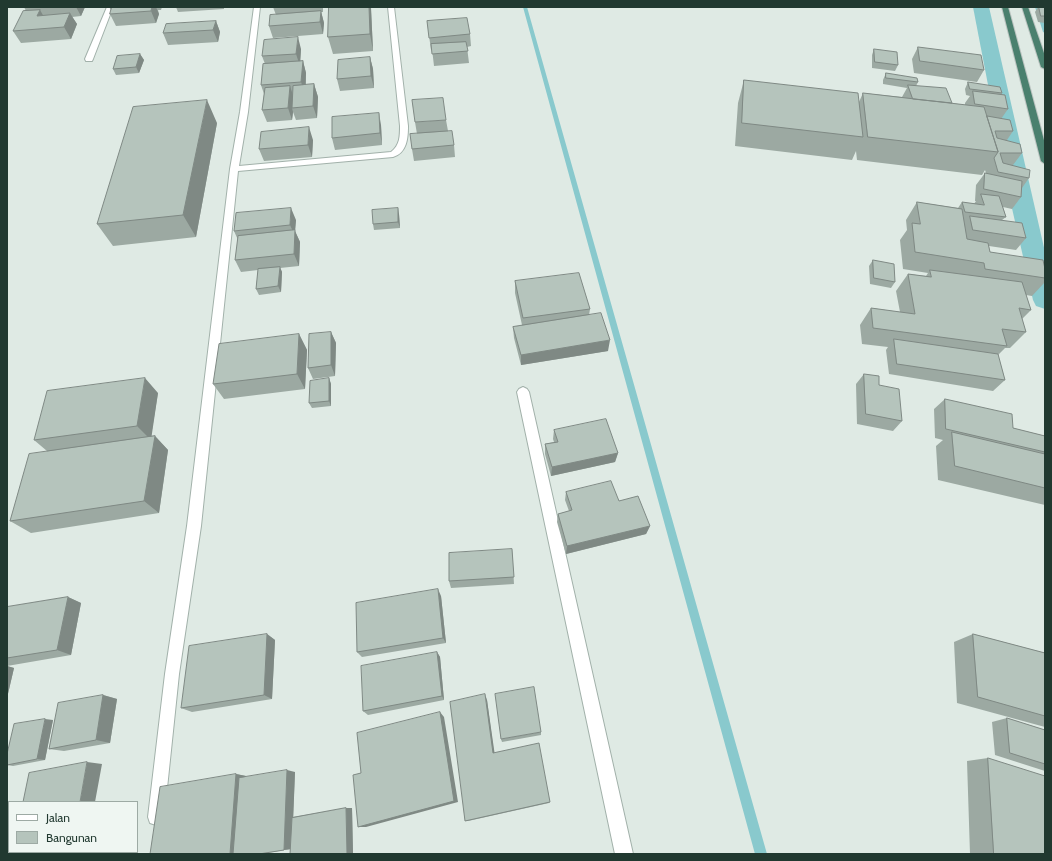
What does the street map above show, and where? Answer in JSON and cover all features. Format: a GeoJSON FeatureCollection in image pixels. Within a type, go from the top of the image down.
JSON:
{"type":"FeatureCollection","features":[{"type":"Feature","properties":{"kind":"highway"},"geometry":{"type":"LineString","coordinates":[[1005,7],[1045,161]]}},
{"type":"Feature","properties":{"kind":"highway"},"geometry":{"type":"LineString","coordinates":[[1026,7],[1045,68]]}},
{"type":"Feature","properties":{"kind":"street"},"geometry":{"type":"LineString","coordinates":[[89,59],[110,7]]}},
{"type":"Feature","properties":{"kind":"street"},"geometry":{"type":"LineString","coordinates":[[154,830],[172,674],[194,526],[234,169],[244,112],[257,7]]}},
{"type":"Feature","properties":{"kind":"street"},"geometry":{"type":"LineString","coordinates":[[234,169],[393,154],[401,149],[404,142],[404,126],[391,7]]}},
{"type":"Feature","properties":{"kind":"street"},"geometry":{"type":"LineString","coordinates":[[523,392],[624,854]]}},
{"type":"Feature","properties":{"kind":"building"},"geometry":{"type":"Polygon","coordinates":[[[112,7],[152,7],[151,11],[110,14],[112,7]]]}},
{"type":"Feature","properties":{"kind":"building"},"geometry":{"type":"Polygon","coordinates":[[[329,7],[369,7],[370,34],[328,37],[329,7]]]}},
{"type":"Feature","properties":{"kind":"building"},"geometry":{"type":"Polygon","coordinates":[[[1039,7],[1045,7],[1045,16],[1041,16],[1039,7]]]}},
{"type":"Feature","properties":{"kind":"building"},"geometry":{"type":"Polygon","coordinates":[[[40,10],[37,16],[70,13],[64,27],[13,31],[23,11],[40,10]]]}},
{"type":"Feature","properties":{"kind":"building"},"geometry":{"type":"Polygon","coordinates":[[[321,11],[320,22],[269,26],[270,15],[321,11]]]}},
{"type":"Feature","properties":{"kind":"building"},"geometry":{"type":"Polygon","coordinates":[[[467,18],[470,34],[429,38],[427,21],[467,18]]]}},
{"type":"Feature","properties":{"kind":"building"},"geometry":{"type":"Polygon","coordinates":[[[216,21],[213,30],[163,33],[166,24],[216,21]]]}},
{"type":"Feature","properties":{"kind":"building"},"geometry":{"type":"Polygon","coordinates":[[[298,37],[296,54],[262,56],[264,40],[298,37]]]}},
{"type":"Feature","properties":{"kind":"building"},"geometry":{"type":"Polygon","coordinates":[[[466,42],[468,51],[432,54],[431,44],[466,42]]]}},
{"type":"Feature","properties":{"kind":"building"},"geometry":{"type":"Polygon","coordinates":[[[918,47],[981,55],[984,70],[920,61],[918,47]]]}},
{"type":"Feature","properties":{"kind":"building"},"geometry":{"type":"Polygon","coordinates":[[[874,49],[897,52],[898,65],[875,62],[874,49]]]}},
{"type":"Feature","properties":{"kind":"building"},"geometry":{"type":"Polygon","coordinates":[[[140,54],[136,67],[113,69],[117,56],[140,54]]]}},
{"type":"Feature","properties":{"kind":"building"},"geometry":{"type":"Polygon","coordinates":[[[370,57],[371,76],[337,79],[338,60],[370,57]]]}},
{"type":"Feature","properties":{"kind":"building"},"geometry":{"type":"Polygon","coordinates":[[[303,61],[301,82],[261,85],[263,64],[303,61]]]}},
{"type":"Feature","properties":{"kind":"building"},"geometry":{"type":"Polygon","coordinates":[[[886,73],[917,78],[918,82],[886,78],[886,73]]]}},
{"type":"Feature","properties":{"kind":"building"},"geometry":{"type":"Polygon","coordinates":[[[744,80],[858,93],[863,137],[742,123],[744,80]]]}},
{"type":"Feature","properties":{"kind":"building"},"geometry":{"type":"Polygon","coordinates":[[[968,82],[1000,87],[1002,93],[970,89],[968,82]]]}},
{"type":"Feature","properties":{"kind":"building"},"geometry":{"type":"Polygon","coordinates":[[[314,84],[313,106],[292,108],[293,86],[314,84]]]}},
{"type":"Feature","properties":{"kind":"building"},"geometry":{"type":"Polygon","coordinates":[[[908,85],[946,88],[952,103],[913,99],[908,85]]]}},
{"type":"Feature","properties":{"kind":"building"},"geometry":{"type":"Polygon","coordinates":[[[290,86],[288,108],[262,110],[265,88],[290,86]]]}},
{"type":"Feature","properties":{"kind":"building"},"geometry":{"type":"Polygon","coordinates":[[[973,91],[1005,95],[1008,109],[975,104],[973,91]]]}},
{"type":"Feature","properties":{"kind":"building"},"geometry":{"type":"Polygon","coordinates":[[[863,93],[984,107],[998,152],[868,137],[863,93]]]}},
{"type":"Feature","properties":{"kind":"building"},"geometry":{"type":"Polygon","coordinates":[[[443,98],[446,120],[415,122],[412,100],[443,98]]]}},
{"type":"Feature","properties":{"kind":"building"},"geometry":{"type":"Polygon","coordinates":[[[207,100],[183,215],[97,224],[133,107],[207,100]]]}},
{"type":"Feature","properties":{"kind":"building"},"geometry":{"type":"Polygon","coordinates":[[[379,113],[380,133],[332,138],[332,117],[379,113]]]}},
{"type":"Feature","properties":{"kind":"building"},"geometry":{"type":"Polygon","coordinates":[[[987,116],[1010,120],[1013,131],[995,131],[997,138],[1020,144],[1022,153],[1000,153],[1003,163],[1030,170],[1029,178],[998,172],[994,158],[998,152],[987,116]]]}},
{"type":"Feature","properties":{"kind":"building"},"geometry":{"type":"Polygon","coordinates":[[[309,127],[308,145],[259,149],[261,132],[309,127]]]}},
{"type":"Feature","properties":{"kind":"building"},"geometry":{"type":"Polygon","coordinates":[[[452,131],[454,145],[412,149],[410,134],[452,131]]]}},
{"type":"Feature","properties":{"kind":"building"},"geometry":{"type":"Polygon","coordinates":[[[985,173],[1022,181],[1021,197],[984,189],[985,173]]]}},
{"type":"Feature","properties":{"kind":"building"},"geometry":{"type":"Polygon","coordinates":[[[981,194],[999,196],[1006,217],[965,212],[962,202],[984,205],[981,194]]]}},
{"type":"Feature","properties":{"kind":"building"},"geometry":{"type":"Polygon","coordinates":[[[917,202],[962,209],[967,239],[988,243],[990,252],[1043,260],[1045,278],[985,269],[984,263],[915,252],[912,223],[920,224],[917,202]]]}},
{"type":"Feature","properties":{"kind":"building"},"geometry":{"type":"Polygon","coordinates":[[[291,208],[290,225],[234,231],[236,213],[291,208]]]}},
{"type":"Feature","properties":{"kind":"building"},"geometry":{"type":"Polygon","coordinates":[[[398,208],[398,222],[373,224],[372,210],[398,208]]]}},
{"type":"Feature","properties":{"kind":"building"},"geometry":{"type":"Polygon","coordinates":[[[970,216],[1022,223],[1026,238],[973,230],[970,216]]]}},
{"type":"Feature","properties":{"kind":"building"},"geometry":{"type":"Polygon","coordinates":[[[295,230],[294,254],[235,260],[238,236],[295,230]]]}},
{"type":"Feature","properties":{"kind":"building"},"geometry":{"type":"Polygon","coordinates":[[[873,260],[894,264],[895,282],[874,278],[873,260]]]}},
{"type":"Feature","properties":{"kind":"building"},"geometry":{"type":"Polygon","coordinates":[[[280,267],[278,286],[256,289],[258,269],[280,267]]]}},
{"type":"Feature","properties":{"kind":"building"},"geometry":{"type":"Polygon","coordinates":[[[930,270],[1022,282],[1031,310],[1019,308],[1026,332],[1002,329],[1007,346],[873,328],[871,308],[915,314],[908,274],[931,277],[930,270]]]}},
{"type":"Feature","properties":{"kind":"building"},"geometry":{"type":"Polygon","coordinates":[[[579,273],[590,309],[523,318],[515,281],[579,273]]]}},
{"type":"Feature","properties":{"kind":"building"},"geometry":{"type":"Polygon","coordinates":[[[601,313],[610,340],[521,355],[513,327],[601,313]]]}},
{"type":"Feature","properties":{"kind":"building"},"geometry":{"type":"Polygon","coordinates":[[[331,332],[331,365],[308,368],[309,334],[331,332]]]}},
{"type":"Feature","properties":{"kind":"building"},"geometry":{"type":"Polygon","coordinates":[[[299,334],[297,374],[213,384],[219,344],[299,334]]]}},
{"type":"Feature","properties":{"kind":"building"},"geometry":{"type":"Polygon","coordinates":[[[894,339],[998,354],[1005,380],[897,364],[894,339]]]}},
{"type":"Feature","properties":{"kind":"building"},"geometry":{"type":"Polygon","coordinates":[[[864,374],[879,376],[879,385],[899,389],[902,421],[866,414],[864,374]]]}},
{"type":"Feature","properties":{"kind":"building"},"geometry":{"type":"Polygon","coordinates":[[[145,378],[137,426],[34,440],[47,391],[145,378]]]}},
{"type":"Feature","properties":{"kind":"building"},"geometry":{"type":"Polygon","coordinates":[[[329,378],[329,401],[309,403],[310,381],[329,378]]]}},
{"type":"Feature","properties":{"kind":"building"},"geometry":{"type":"Polygon","coordinates":[[[945,399],[1012,414],[1013,428],[1045,436],[1045,452],[946,429],[945,399]]]}},
{"type":"Feature","properties":{"kind":"building"},"geometry":{"type":"Polygon","coordinates":[[[606,419],[618,453],[552,467],[545,444],[558,442],[554,430],[606,419]]]}},
{"type":"Feature","properties":{"kind":"building"},"geometry":{"type":"Polygon","coordinates":[[[952,432],[1045,454],[1045,488],[955,466],[952,432]]]}},
{"type":"Feature","properties":{"kind":"building"},"geometry":{"type":"Polygon","coordinates":[[[155,436],[144,501],[10,521],[29,454],[155,436]]]}},
{"type":"Feature","properties":{"kind":"building"},"geometry":{"type":"Polygon","coordinates":[[[611,481],[619,501],[638,496],[650,526],[567,546],[558,514],[572,510],[566,492],[611,481]]]}},
{"type":"Feature","properties":{"kind":"building"},"geometry":{"type":"Polygon","coordinates":[[[512,549],[514,577],[449,581],[449,553],[512,549]]]}},
{"type":"Feature","properties":{"kind":"building"},"geometry":{"type":"Polygon","coordinates":[[[438,589],[443,638],[357,652],[356,603],[438,589]]]}},
{"type":"Feature","properties":{"kind":"building"},"geometry":{"type":"Polygon","coordinates":[[[68,597],[57,650],[7,658],[7,607],[68,597]]]}},
{"type":"Feature","properties":{"kind":"building"},"geometry":{"type":"Polygon","coordinates":[[[267,634],[264,695],[181,708],[189,646],[267,634]]]}},
{"type":"Feature","properties":{"kind":"building"},"geometry":{"type":"Polygon","coordinates":[[[973,634],[1045,653],[1045,716],[978,697],[973,634]]]}},
{"type":"Feature","properties":{"kind":"building"},"geometry":{"type":"Polygon","coordinates":[[[437,652],[442,696],[363,711],[361,666],[437,652]]]}},
{"type":"Feature","properties":{"kind":"building"},"geometry":{"type":"Polygon","coordinates":[[[534,687],[541,732],[501,739],[495,694],[534,687]]]}},
{"type":"Feature","properties":{"kind":"building"},"geometry":{"type":"Polygon","coordinates":[[[485,694],[493,753],[539,743],[550,802],[465,821],[450,702],[485,694]]]}},
{"type":"Feature","properties":{"kind":"building"},"geometry":{"type":"Polygon","coordinates":[[[103,695],[96,740],[49,749],[58,703],[103,695]]]}},
{"type":"Feature","properties":{"kind":"building"},"geometry":{"type":"Polygon","coordinates":[[[440,712],[454,801],[358,827],[353,775],[361,773],[357,733],[440,712]]]}},
{"type":"Feature","properties":{"kind":"building"},"geometry":{"type":"Polygon","coordinates":[[[1007,718],[1045,730],[1045,764],[1010,753],[1007,718]]]}},
{"type":"Feature","properties":{"kind":"building"},"geometry":{"type":"Polygon","coordinates":[[[45,719],[37,759],[7,765],[7,754],[14,724],[45,719]]]}},
{"type":"Feature","properties":{"kind":"building"},"geometry":{"type":"Polygon","coordinates":[[[988,758],[1045,776],[1045,854],[994,854],[988,758]]]}},
{"type":"Feature","properties":{"kind":"building"},"geometry":{"type":"Polygon","coordinates":[[[87,762],[80,801],[23,801],[29,773],[87,762]]]}},
{"type":"Feature","properties":{"kind":"building"},"geometry":{"type":"Polygon","coordinates":[[[287,770],[284,850],[259,854],[233,854],[239,778],[287,770]]]}},
{"type":"Feature","properties":{"kind":"building"},"geometry":{"type":"Polygon","coordinates":[[[236,774],[230,854],[150,854],[160,787],[236,774]]]}},
{"type":"Feature","properties":{"kind":"building"},"geometry":{"type":"Polygon","coordinates":[[[346,808],[347,854],[290,854],[292,818],[346,808]]]}},
{"type":"Feature","properties":{"kind":"waterway"},"geometry":{"type":"LineString","coordinates":[[525,7],[761,854]]}},
{"type":"Feature","properties":{"kind":"waterway"},"geometry":{"type":"LineString","coordinates":[[981,7],[1022,204],[1045,300]]}},
{"type":"Feature","properties":{"kind":"waterway"},"geometry":{"type":"LineString","coordinates":[[1037,7],[1045,32]]}}]}
